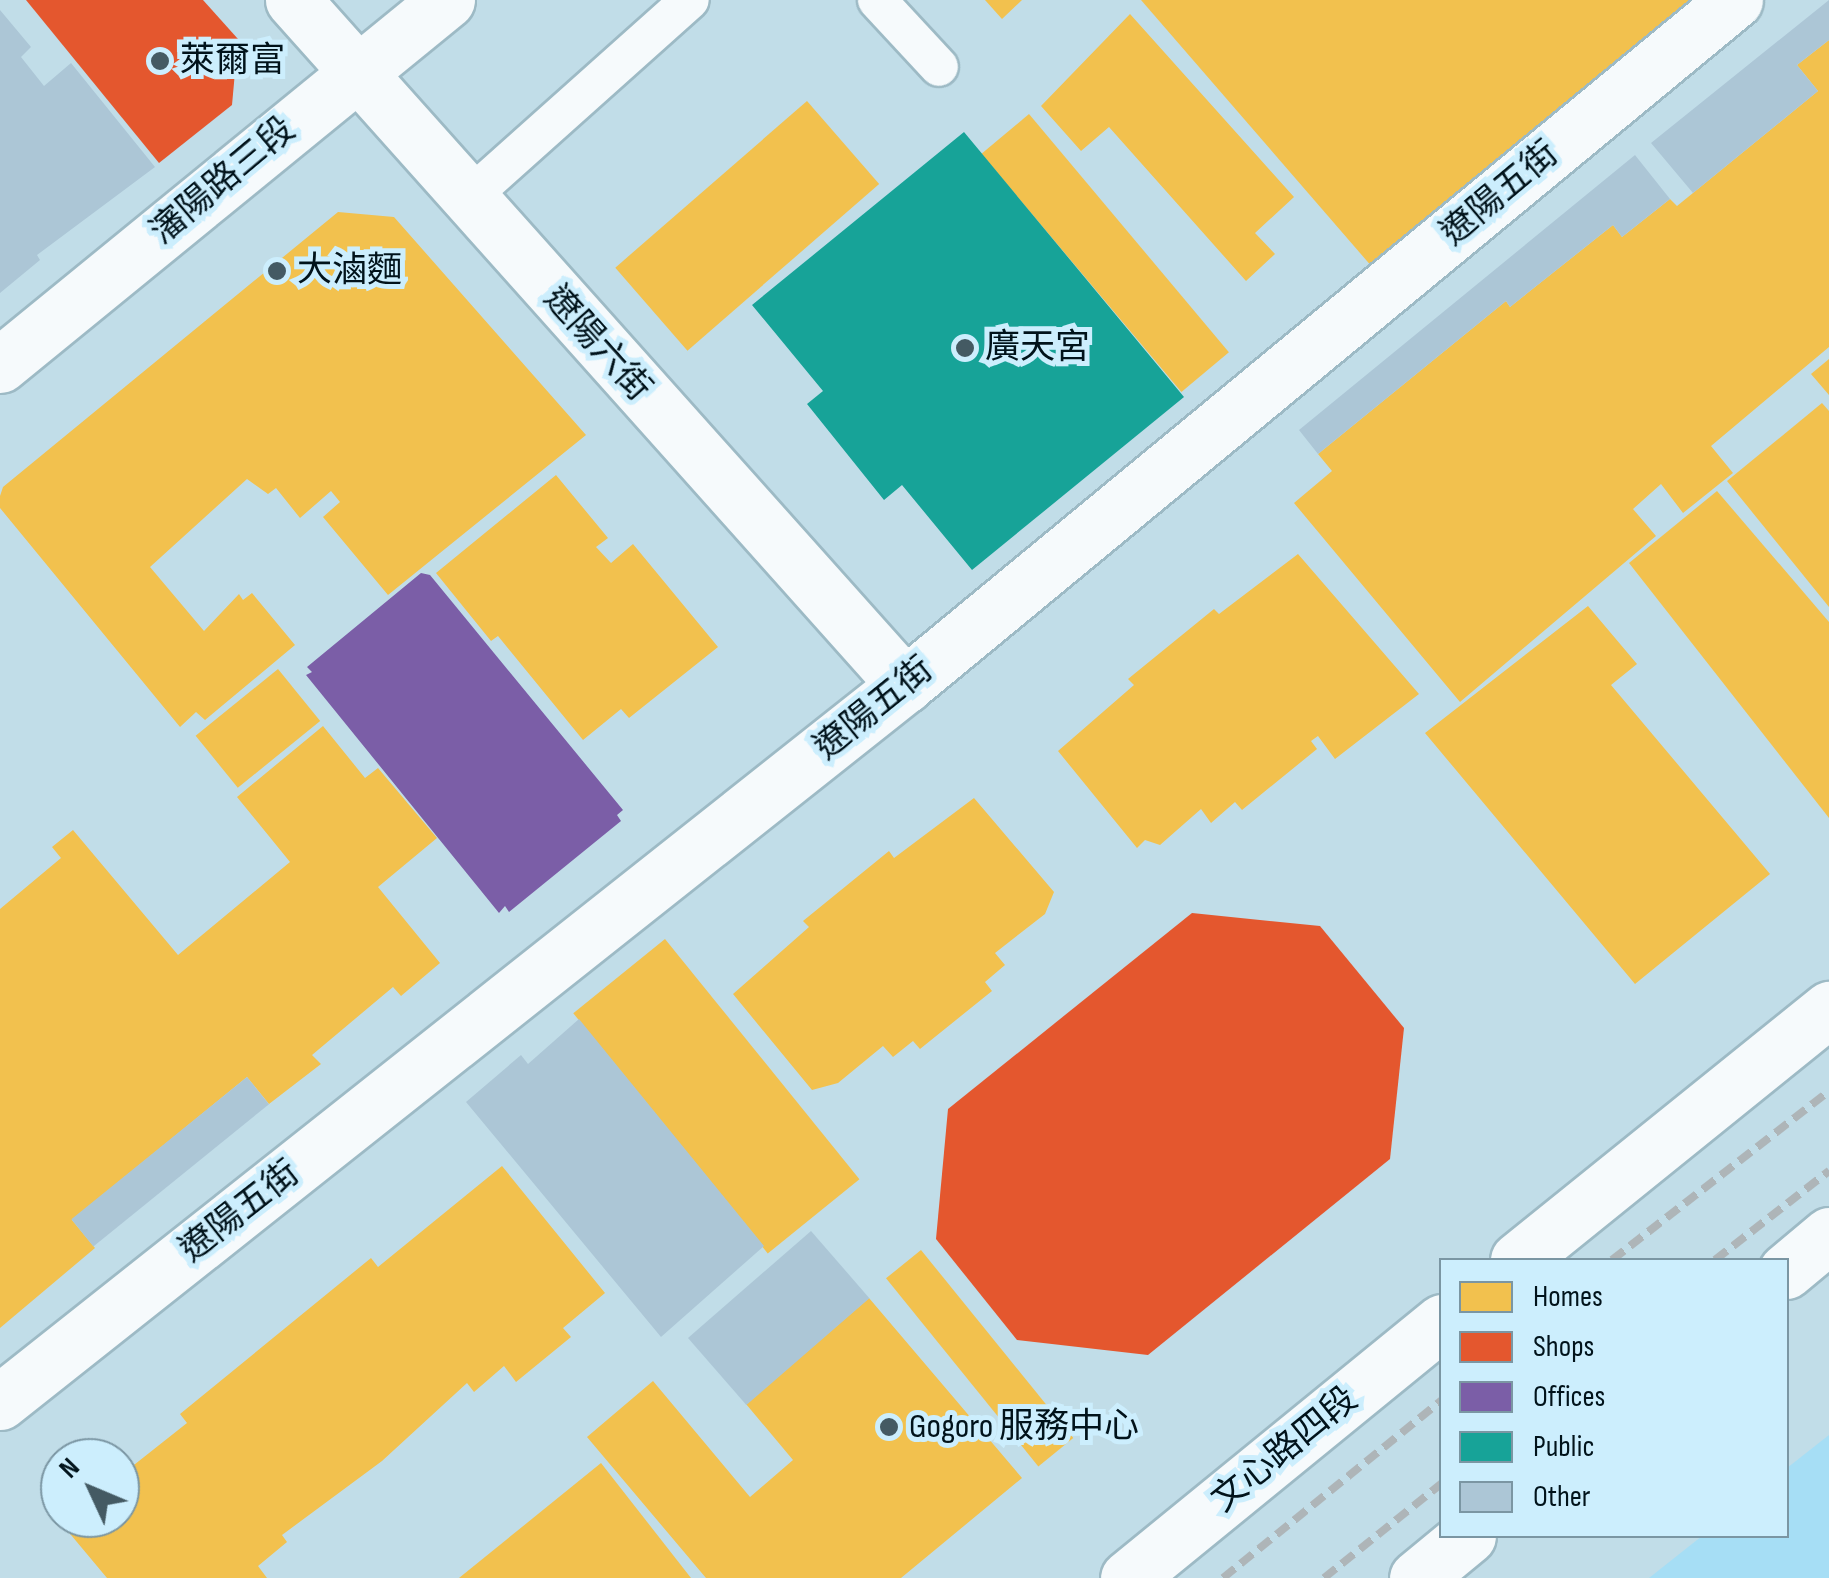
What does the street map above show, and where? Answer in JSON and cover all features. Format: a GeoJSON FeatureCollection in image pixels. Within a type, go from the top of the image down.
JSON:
{"type":"FeatureCollection","features":[{"type":"Feature","properties":{"kind":"street","name":"遼陽六街"},"geometry":{"type":"LineString","coordinates":[[293,0],[466,200],[905,685]]}},
{"type":"Feature","properties":{"kind":"street","name":"瀋陽路三段"},"geometry":{"type":"LineString","coordinates":[[0,365],[447,0]]}},
{"type":"Feature","properties":{"kind":"street","name":"遼陽五街"},"geometry":{"type":"LineString","coordinates":[[0,1402],[905,685],[1736,0]]}},
{"type":"Feature","properties":{"kind":"street"},"geometry":{"type":"LineString","coordinates":[[1520,1258],[1829,1008]]}},
{"type":"Feature","properties":{"kind":"street"},"geometry":{"type":"LineString","coordinates":[[1789,1269],[1829,1236]]}},
{"type":"Feature","properties":{"kind":"street","name":"文心路四段"},"geometry":{"type":"LineString","coordinates":[[1128,1578],[1439,1324]]}},
{"type":"Feature","properties":{"kind":"street"},"geometry":{"type":"LineString","coordinates":[[1417,1578],[1466,1538]]}},
{"type":"Feature","properties":{"kind":"lane"},"geometry":{"type":"LineString","coordinates":[[466,200],[690,0]]}},
{"type":"Feature","properties":{"kind":"lane"},"geometry":{"type":"LineString","coordinates":[[876,0],[938,66]]}},
{"type":"Feature","properties":{"kind":"shaded area"},"geometry":{"type":"Polygon","coordinates":[[[1829,1435],[1829,1578],[1649,1578],[1699,1538],[1789,1538],[1789,1466],[1829,1435]]]}},
{"type":"Feature","properties":{"kind":"building: Homes"},"geometry":{"type":"Polygon","coordinates":[[[985,0],[1022,0],[1002,19],[985,0]]]}},
{"type":"Feature","properties":{"kind":"building: Homes"},"geometry":{"type":"Polygon","coordinates":[[[1141,0],[1701,0],[1373,268],[1141,0]]]}},
{"type":"Feature","properties":{"kind":"building: Homes"},"geometry":{"type":"Polygon","coordinates":[[[1130,14],[1294,197],[1255,233],[1275,254],[1246,281],[1109,127],[1081,151],[1041,106],[1130,14]]]}},
{"type":"Feature","properties":{"kind":"building: Homes"},"geometry":{"type":"Polygon","coordinates":[[[1829,40],[1829,347],[1711,446],[1733,473],[1683,513],[1661,484],[1633,509],[1656,536],[1460,702],[1294,503],[1332,471],[1318,454],[1506,301],[1510,307],[1613,225],[1622,237],[1670,199],[1677,206],[1818,91],[1797,65],[1829,40]]]}},
{"type":"Feature","properties":{"kind":"building: Homes"},"geometry":{"type":"Polygon","coordinates":[[[807,101],[879,184],[687,351],[615,268],[807,101]]]}},
{"type":"Feature","properties":{"kind":"building: Homes"},"geometry":{"type":"Polygon","coordinates":[[[1029,114],[1229,352],[1181,392],[982,154],[1029,114]]]}},
{"type":"Feature","properties":{"kind":"building: Homes"},"geometry":{"type":"Polygon","coordinates":[[[338,212],[394,217],[586,435],[388,595],[323,517],[340,502],[331,491],[300,518],[276,488],[268,494],[247,479],[150,567],[204,631],[239,594],[243,600],[252,593],[295,645],[205,720],[196,712],[180,727],[0,508],[0,496],[3,487],[338,212]]]}},
{"type":"Feature","properties":{"kind":"building: Homes"},"geometry":{"type":"Polygon","coordinates":[[[1829,359],[1829,395],[1811,374],[1829,359]]]}},
{"type":"Feature","properties":{"kind":"building: Homes"},"geometry":{"type":"Polygon","coordinates":[[[1822,403],[1829,411],[1829,607],[1727,481],[1822,403]]]}},
{"type":"Feature","properties":{"kind":"building: Homes"},"geometry":{"type":"Polygon","coordinates":[[[556,475],[608,538],[596,547],[611,563],[633,544],[718,647],[629,718],[621,709],[583,740],[498,636],[491,641],[436,573],[556,475]]]}},
{"type":"Feature","properties":{"kind":"building: Homes"},"geometry":{"type":"Polygon","coordinates":[[[1717,491],[1829,622],[1829,818],[1629,563],[1717,491]]]}},
{"type":"Feature","properties":{"kind":"building: Homes"},"geometry":{"type":"Polygon","coordinates":[[[1298,554],[1419,694],[1335,759],[1318,736],[1311,741],[1317,749],[1242,810],[1235,802],[1211,823],[1201,809],[1160,845],[1145,840],[1137,848],[1058,751],[1134,685],[1128,679],[1214,609],[1219,614],[1298,554]]]}},
{"type":"Feature","properties":{"kind":"building: Homes"},"geometry":{"type":"Polygon","coordinates":[[[1588,606],[1637,664],[1611,685],[1770,874],[1635,984],[1425,733],[1588,606]]]}},
{"type":"Feature","properties":{"kind":"building: Homes"},"geometry":{"type":"Polygon","coordinates":[[[278,669],[320,721],[238,788],[196,736],[278,669]]]}},
{"type":"Feature","properties":{"kind":"building: Homes"},"geometry":{"type":"Polygon","coordinates":[[[323,726],[365,778],[378,768],[437,838],[378,887],[440,963],[401,996],[393,987],[312,1055],[321,1064],[269,1104],[247,1077],[72,1220],[95,1248],[0,1328],[0,909],[61,858],[52,847],[73,830],[178,955],[290,862],[237,797],[323,726]]]}},
{"type":"Feature","properties":{"kind":"building: Homes"},"geometry":{"type":"Polygon","coordinates":[[[974,798],[1054,892],[1045,914],[995,953],[1005,965],[985,982],[992,991],[920,1049],[913,1041],[893,1057],[883,1046],[838,1083],[812,1090],[733,994],[809,927],[803,921],[889,851],[894,858],[974,798]]]}},
{"type":"Feature","properties":{"kind":"building: Homes"},"geometry":{"type":"Polygon","coordinates":[[[665,939],[859,1179],[768,1253],[573,1013],[665,939]]]}},
{"type":"Feature","properties":{"kind":"building: Homes"},"geometry":{"type":"Polygon","coordinates":[[[502,1166],[605,1293],[563,1328],[571,1337],[516,1382],[504,1366],[474,1392],[467,1383],[382,1461],[282,1535],[287,1542],[258,1566],[267,1578],[107,1578],[74,1538],[140,1538],[140,1460],[187,1423],[180,1414],[371,1258],[378,1267],[502,1166]]]}},
{"type":"Feature","properties":{"kind":"building: Homes"},"geometry":{"type":"Polygon","coordinates":[[[921,1250],[1073,1438],[1038,1466],[886,1278],[921,1250]]]}},
{"type":"Feature","properties":{"kind":"building: Homes"},"geometry":{"type":"Polygon","coordinates":[[[869,1298],[1022,1478],[901,1578],[706,1578],[587,1437],[653,1381],[750,1497],[793,1460],[746,1404],[869,1298]]]}},
{"type":"Feature","properties":{"kind":"building: Homes"},"geometry":{"type":"Polygon","coordinates":[[[601,1463],[691,1578],[459,1578],[601,1463]]]}},
{"type":"Feature","properties":{"kind":"building: Shops"},"geometry":{"type":"Polygon","coordinates":[[[26,0],[203,0],[238,39],[232,105],[159,163],[26,0]]]}},
{"type":"Feature","properties":{"kind":"building: Shops"},"geometry":{"type":"Polygon","coordinates":[[[1192,913],[1320,926],[1404,1028],[1390,1159],[1148,1355],[1017,1340],[936,1239],[948,1109],[1192,913]]]}},
{"type":"Feature","properties":{"kind":"building: Offices"},"geometry":{"type":"Polygon","coordinates":[[[421,573],[430,575],[623,810],[617,815],[621,821],[509,912],[505,906],[499,913],[306,675],[312,672],[307,667],[421,573]]]}},
{"type":"Feature","properties":{"kind":"building: Public","name":"廣天宮"},"geometry":{"type":"Polygon","coordinates":[[[964,132],[1184,397],[972,570],[902,485],[884,500],[807,404],[823,391],[752,305],[964,132]]]}},
{"type":"Feature","properties":{"kind":"building: Other"},"geometry":{"type":"Polygon","coordinates":[[[1829,0],[1829,40],[1797,65],[1818,91],[1693,193],[1651,143],[1829,0]]]}},
{"type":"Feature","properties":{"kind":"building: Other"},"geometry":{"type":"Polygon","coordinates":[[[0,10],[31,47],[21,57],[44,86],[71,63],[155,167],[37,255],[40,260],[0,293],[0,10]]]}},
{"type":"Feature","properties":{"kind":"building: Other"},"geometry":{"type":"Polygon","coordinates":[[[1635,155],[1670,199],[1622,237],[1613,225],[1510,307],[1506,301],[1318,454],[1299,430],[1635,155]]]}},
{"type":"Feature","properties":{"kind":"building: Other"},"geometry":{"type":"Polygon","coordinates":[[[579,1019],[764,1246],[661,1337],[466,1102],[521,1055],[528,1064],[579,1019]]]}},
{"type":"Feature","properties":{"kind":"building: Other"},"geometry":{"type":"Polygon","coordinates":[[[247,1077],[269,1104],[93,1246],[71,1219],[247,1077]]]}},
{"type":"Feature","properties":{"kind":"building: Other"},"geometry":{"type":"Polygon","coordinates":[[[811,1231],[869,1298],[746,1405],[688,1338],[811,1231]]]}},
{"type":"Feature","properties":{"kind":"railway"},"geometry":{"type":"LineString","coordinates":[[1615,1258],[1829,1091]]}},
{"type":"Feature","properties":{"kind":"railway"},"geometry":{"type":"LineString","coordinates":[[1718,1258],[1829,1171]]}},
{"type":"Feature","properties":{"kind":"railway"},"geometry":{"type":"LineString","coordinates":[[1223,1578],[1439,1402]]}},
{"type":"Feature","properties":{"kind":"railway"},"geometry":{"type":"LineString","coordinates":[[1324,1578],[1439,1485]]}},
{"type":"Feature","properties":{"kind":"place","name":"萊爾富"},"geometry":{"type":"Point","coordinates":[160,61]}},
{"type":"Feature","properties":{"kind":"place","name":"大滷麵"},"geometry":{"type":"Point","coordinates":[277,271]}},
{"type":"Feature","properties":{"kind":"place","name":"廣天宮"},"geometry":{"type":"Point","coordinates":[965,348]}},
{"type":"Feature","properties":{"kind":"place","name":"Gogoro 服務中心"},"geometry":{"type":"Point","coordinates":[889,1427]}}]}
